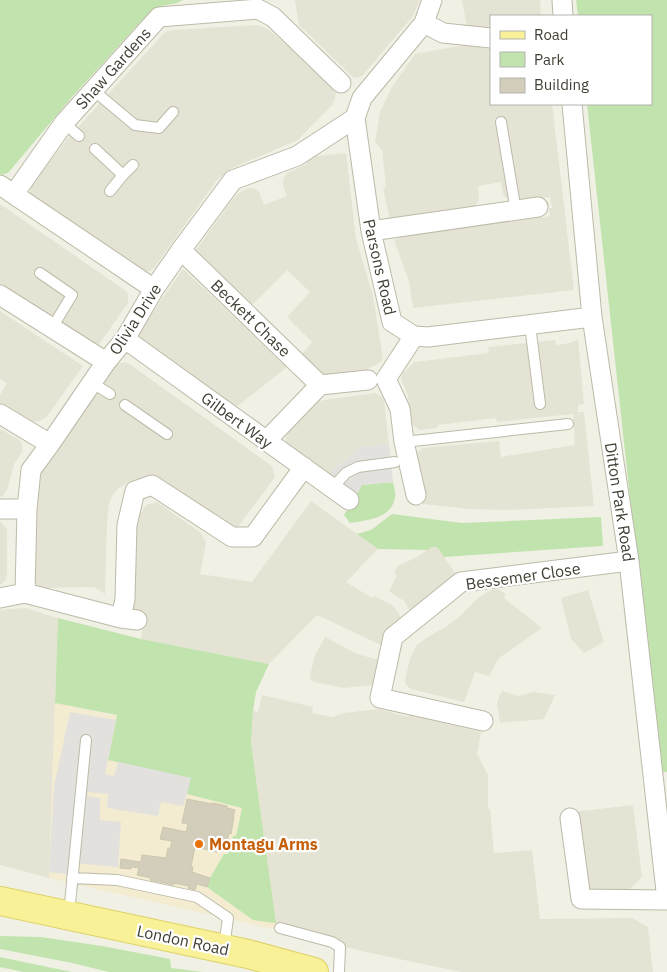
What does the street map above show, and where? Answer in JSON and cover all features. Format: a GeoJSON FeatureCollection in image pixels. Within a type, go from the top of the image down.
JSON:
{"type":"FeatureCollection","features":[{"type":"Feature","properties":{"kind":"main road","name":"London Road"},"geometry":{"type":"LineString","coordinates":[[0,901],[224,949],[314,972]]}},
{"type":"Feature","properties":{"kind":"main road","name":"London Road"},"geometry":{"type":"LineString","coordinates":[[0,913],[60,913]]}},
{"type":"Feature","properties":{"kind":"street"},"geometry":{"type":"LineString","coordinates":[[432,0],[424,23],[443,33],[490,38]]}},
{"type":"Feature","properties":{"kind":"street"},"geometry":{"type":"LineString","coordinates":[[562,0],[563,15]]}},
{"type":"Feature","properties":{"kind":"street","name":"Shaw Gardens"},"geometry":{"type":"LineString","coordinates":[[7,189],[159,16],[202,7],[276,9],[341,83]]}},
{"type":"Feature","properties":{"kind":"street","name":"Parsons Road"},"geometry":{"type":"LineString","coordinates":[[414,336],[392,322],[371,230],[355,118],[362,98],[424,23]]}},
{"type":"Feature","properties":{"kind":"street","name":"Ditton Park Road"},"geometry":{"type":"LineString","coordinates":[[572,105],[592,318],[629,561],[667,900]]}},
{"type":"Feature","properties":{"kind":"street","name":"Olivia Drive"},"geometry":{"type":"LineString","coordinates":[[25,593],[27,509],[31,470],[106,362],[125,339],[154,289],[181,250],[233,180],[297,156],[355,118]]}},
{"type":"Feature","properties":{"kind":"street"},"geometry":{"type":"LineString","coordinates":[[7,189],[154,289]]}},
{"type":"Feature","properties":{"kind":"street"},"geometry":{"type":"LineString","coordinates":[[371,230],[538,208]]}},
{"type":"Feature","properties":{"kind":"street","name":"Beckett Chase"},"geometry":{"type":"LineString","coordinates":[[181,250],[320,385]]}},
{"type":"Feature","properties":{"kind":"street"},"geometry":{"type":"LineString","coordinates":[[0,295],[106,362]]}},
{"type":"Feature","properties":{"kind":"street"},"geometry":{"type":"LineString","coordinates":[[266,441],[320,385],[377,380],[414,336],[428,337],[592,318]]}},
{"type":"Feature","properties":{"kind":"street","name":"Gilbert Way"},"geometry":{"type":"LineString","coordinates":[[125,339],[349,500]]}},
{"type":"Feature","properties":{"kind":"street"},"geometry":{"type":"LineString","coordinates":[[377,380],[400,409],[404,442],[416,495]]}},
{"type":"Feature","properties":{"kind":"street"},"geometry":{"type":"LineString","coordinates":[[0,414],[50,444]]}},
{"type":"Feature","properties":{"kind":"street"},"geometry":{"type":"LineString","coordinates":[[0,598],[25,593],[129,619],[124,599],[127,525],[135,491],[152,485],[232,537],[253,537],[304,467]]}},
{"type":"Feature","properties":{"kind":"street"},"geometry":{"type":"LineString","coordinates":[[0,509],[27,509]]}},
{"type":"Feature","properties":{"kind":"street","name":"Bessemer Close"},"geometry":{"type":"LineString","coordinates":[[483,721],[380,698],[392,638],[462,582],[629,561]]}},
{"type":"Feature","properties":{"kind":"street"},"geometry":{"type":"LineString","coordinates":[[570,818],[581,899],[667,900]]}},
{"type":"Feature","properties":{"kind":"lane"},"geometry":{"type":"LineString","coordinates":[[93,90],[135,125],[159,128],[173,112]]}},
{"type":"Feature","properties":{"kind":"lane"},"geometry":{"type":"LineString","coordinates":[[64,122],[79,136]]}},
{"type":"Feature","properties":{"kind":"lane"},"geometry":{"type":"LineString","coordinates":[[501,122],[516,211]]}},
{"type":"Feature","properties":{"kind":"lane"},"geometry":{"type":"LineString","coordinates":[[95,149],[122,175]]}},
{"type":"Feature","properties":{"kind":"lane"},"geometry":{"type":"LineString","coordinates":[[110,191],[122,175],[133,165]]}},
{"type":"Feature","properties":{"kind":"lane"},"geometry":{"type":"LineString","coordinates":[[40,273],[72,295],[52,328]]}},
{"type":"Feature","properties":{"kind":"lane"},"geometry":{"type":"LineString","coordinates":[[530,325],[540,404]]}},
{"type":"Feature","properties":{"kind":"lane"},"geometry":{"type":"LineString","coordinates":[[92,383],[110,394]]}},
{"type":"Feature","properties":{"kind":"lane"},"geometry":{"type":"LineString","coordinates":[[125,405],[167,434]]}},
{"type":"Feature","properties":{"kind":"lane"},"geometry":{"type":"LineString","coordinates":[[404,442],[568,424]]}},
{"type":"Feature","properties":{"kind":"lane"},"geometry":{"type":"LineString","coordinates":[[332,488],[346,473],[358,467],[395,462]]}},
{"type":"Feature","properties":{"kind":"lane"},"geometry":{"type":"LineString","coordinates":[[60,913],[72,878],[86,740]]}},
{"type":"Feature","properties":{"kind":"lane"},"geometry":{"type":"LineString","coordinates":[[72,878],[118,880],[197,897],[228,918],[224,949]]}},
{"type":"Feature","properties":{"kind":"lane"},"geometry":{"type":"LineString","coordinates":[[280,928],[332,942],[340,947],[339,972]]}},
{"type":"Feature","properties":{"kind":"shaded area"},"geometry":{"type":"Polygon","coordinates":[[[295,0],[420,0],[413,16],[363,75],[358,78],[353,77],[299,25],[295,0]]]}},
{"type":"Feature","properties":{"kind":"shaded area"},"geometry":{"type":"Polygon","coordinates":[[[462,0],[540,0],[541,15],[490,15],[490,105],[552,105],[574,290],[413,308],[409,281],[394,240],[401,237],[550,216],[549,208],[552,208],[550,197],[509,201],[503,194],[501,182],[478,186],[479,200],[472,208],[390,220],[383,188],[386,187],[382,150],[375,142],[380,112],[392,87],[415,54],[470,44],[462,0]]]}},
{"type":"Feature","properties":{"kind":"shaded area"},"geometry":{"type":"Polygon","coordinates":[[[257,25],[268,29],[334,90],[336,94],[332,105],[298,140],[232,168],[217,180],[150,271],[143,272],[31,194],[30,189],[32,185],[69,137],[165,32],[257,25]]]}},
{"type":"Feature","properties":{"kind":"shaded area"},"geometry":{"type":"Polygon","coordinates":[[[346,153],[356,239],[373,296],[383,359],[378,364],[365,370],[312,376],[302,354],[312,342],[287,317],[310,292],[287,270],[251,306],[194,253],[239,193],[246,189],[254,188],[259,192],[264,205],[287,196],[283,180],[287,173],[307,164],[306,157],[346,153]]]}},
{"type":"Feature","properties":{"kind":"shaded area"},"geometry":{"type":"Polygon","coordinates":[[[0,204],[126,291],[128,303],[95,350],[0,294],[0,204]]]}},
{"type":"Feature","properties":{"kind":"shaded area"},"geometry":{"type":"Polygon","coordinates":[[[183,269],[287,367],[234,409],[141,341],[140,330],[183,269]]]}},
{"type":"Feature","properties":{"kind":"shaded area"},"geometry":{"type":"Polygon","coordinates":[[[0,311],[83,366],[46,418],[39,421],[34,422],[0,404],[0,395],[7,383],[0,379],[0,311]]]}},
{"type":"Feature","properties":{"kind":"shaded area"},"geometry":{"type":"Polygon","coordinates":[[[578,339],[584,404],[578,405],[578,412],[584,412],[594,506],[507,510],[468,509],[415,503],[413,461],[416,453],[423,448],[499,441],[501,457],[575,445],[573,414],[497,422],[496,418],[438,425],[437,428],[420,430],[412,422],[408,396],[401,378],[403,373],[414,362],[489,353],[488,347],[555,340],[556,345],[570,343],[578,339]]]}},
{"type":"Feature","properties":{"kind":"shaded area"},"geometry":{"type":"Polygon","coordinates":[[[124,362],[272,466],[275,477],[238,527],[231,529],[152,477],[128,482],[112,496],[109,504],[105,594],[94,587],[43,588],[34,581],[37,474],[115,365],[124,362]]]}},
{"type":"Feature","properties":{"kind":"shaded area"},"geometry":{"type":"Polygon","coordinates":[[[376,393],[384,401],[389,444],[361,447],[327,475],[288,446],[286,437],[313,403],[376,393]]]}},
{"type":"Feature","properties":{"kind":"shaded area"},"geometry":{"type":"Polygon","coordinates":[[[0,429],[20,440],[22,452],[14,464],[8,488],[3,496],[0,497],[0,429]]]}},
{"type":"Feature","properties":{"kind":"shaded area"},"geometry":{"type":"Polygon","coordinates":[[[389,444],[393,482],[362,485],[356,495],[327,475],[361,447],[389,444]]]}},
{"type":"Feature","properties":{"kind":"shaded area"},"geometry":{"type":"Polygon","coordinates":[[[311,501],[378,549],[346,582],[372,598],[374,596],[392,605],[398,612],[402,621],[387,650],[381,645],[317,615],[269,664],[141,639],[145,612],[133,610],[129,605],[131,528],[146,505],[157,502],[201,533],[206,543],[200,574],[252,582],[311,501]]]}},
{"type":"Feature","properties":{"kind":"shaded area"},"geometry":{"type":"Polygon","coordinates":[[[0,521],[7,529],[7,575],[5,581],[0,585],[0,521]]]}},
{"type":"Feature","properties":{"kind":"shaded area"},"geometry":{"type":"Polygon","coordinates":[[[431,547],[437,547],[462,582],[413,616],[404,601],[389,591],[397,575],[394,572],[398,566],[417,557],[431,547]]]}},
{"type":"Feature","properties":{"kind":"shaded area"},"geometry":{"type":"Polygon","coordinates":[[[497,588],[506,595],[504,598],[542,628],[499,658],[489,676],[475,672],[464,702],[411,689],[406,685],[405,680],[410,659],[416,646],[460,616],[478,598],[497,588]]]}},
{"type":"Feature","properties":{"kind":"shaded area"},"geometry":{"type":"Polygon","coordinates":[[[588,590],[604,642],[584,653],[571,639],[561,598],[588,590]]]}},
{"type":"Feature","properties":{"kind":"shaded area"},"geometry":{"type":"Polygon","coordinates":[[[25,608],[58,618],[49,878],[0,865],[0,610],[25,608]]]}},
{"type":"Feature","properties":{"kind":"shaded area"},"geometry":{"type":"Polygon","coordinates":[[[325,637],[357,654],[386,662],[374,684],[344,688],[311,680],[310,676],[315,655],[325,637]]]}},
{"type":"Feature","properties":{"kind":"shaded area"},"geometry":{"type":"Polygon","coordinates":[[[502,691],[518,696],[533,692],[555,695],[544,719],[500,723],[497,702],[502,691]]]}},
{"type":"Feature","properties":{"kind":"shaded area"},"geometry":{"type":"Polygon","coordinates":[[[262,695],[313,707],[312,713],[332,717],[344,713],[378,709],[481,732],[477,754],[488,775],[488,809],[490,809],[494,853],[532,850],[540,919],[632,918],[648,927],[653,972],[461,972],[366,952],[277,930],[251,743],[253,711],[258,712],[262,695]]]}},
{"type":"Feature","properties":{"kind":"shaded area"},"geometry":{"type":"Polygon","coordinates":[[[55,703],[251,743],[277,930],[49,878],[55,703]]]}},
{"type":"Feature","properties":{"kind":"shaded area"},"geometry":{"type":"Polygon","coordinates":[[[70,712],[116,720],[105,774],[114,776],[118,762],[191,778],[183,806],[161,802],[158,816],[107,808],[108,794],[88,792],[87,796],[100,798],[100,820],[121,822],[118,867],[83,864],[74,866],[73,875],[49,872],[54,786],[70,712]]]}},
{"type":"Feature","properties":{"kind":"shaded area"},"geometry":{"type":"Polygon","coordinates":[[[633,805],[642,877],[627,892],[592,894],[582,883],[574,812],[633,805]]]}},
{"type":"Feature","properties":{"kind":"green space"},"geometry":{"type":"Polygon","coordinates":[[[0,0],[183,0],[162,6],[144,18],[72,97],[8,173],[0,175],[0,0]]]}},
{"type":"Feature","properties":{"kind":"green space"},"geometry":{"type":"Polygon","coordinates":[[[576,0],[667,0],[667,772],[660,772],[587,105],[652,105],[652,15],[578,15],[576,0]]]}},
{"type":"Feature","properties":{"kind":"green space"},"geometry":{"type":"Polygon","coordinates":[[[393,482],[395,498],[389,510],[371,519],[350,523],[344,515],[362,485],[393,482]]]}},
{"type":"Feature","properties":{"kind":"green space"},"geometry":{"type":"Polygon","coordinates":[[[392,514],[462,523],[601,517],[603,546],[444,557],[437,547],[431,547],[428,550],[378,549],[357,534],[371,530],[392,514]]]}},
{"type":"Feature","properties":{"kind":"green space"},"geometry":{"type":"Polygon","coordinates":[[[58,618],[141,639],[269,664],[256,692],[251,743],[276,923],[253,920],[207,887],[224,854],[228,854],[233,836],[236,836],[242,808],[187,794],[190,778],[108,760],[117,715],[55,703],[58,618]]]}},
{"type":"Feature","properties":{"kind":"green space"},"geometry":{"type":"Polygon","coordinates":[[[0,936],[41,937],[102,946],[170,959],[171,968],[203,972],[109,972],[0,949],[0,936]]]}},
{"type":"Feature","properties":{"kind":"green space"},"geometry":{"type":"Polygon","coordinates":[[[0,957],[72,972],[23,972],[0,967],[0,957]]]}},
{"type":"Feature","properties":{"kind":"building","name":"Montagu Arms"},"geometry":{"type":"Polygon","coordinates":[[[187,799],[227,806],[227,808],[235,810],[231,834],[229,833],[225,851],[217,850],[217,852],[195,847],[191,867],[193,867],[192,872],[210,878],[207,887],[197,884],[195,890],[188,888],[189,886],[150,880],[151,878],[137,875],[139,868],[120,868],[121,859],[141,862],[142,855],[166,858],[172,841],[160,839],[163,827],[186,832],[188,824],[182,823],[187,799]]]}},
{"type":"Feature","properties":{"kind":"place","name":"Montagu Arms"},"geometry":{"type":"Point","coordinates":[199,844]}}]}
